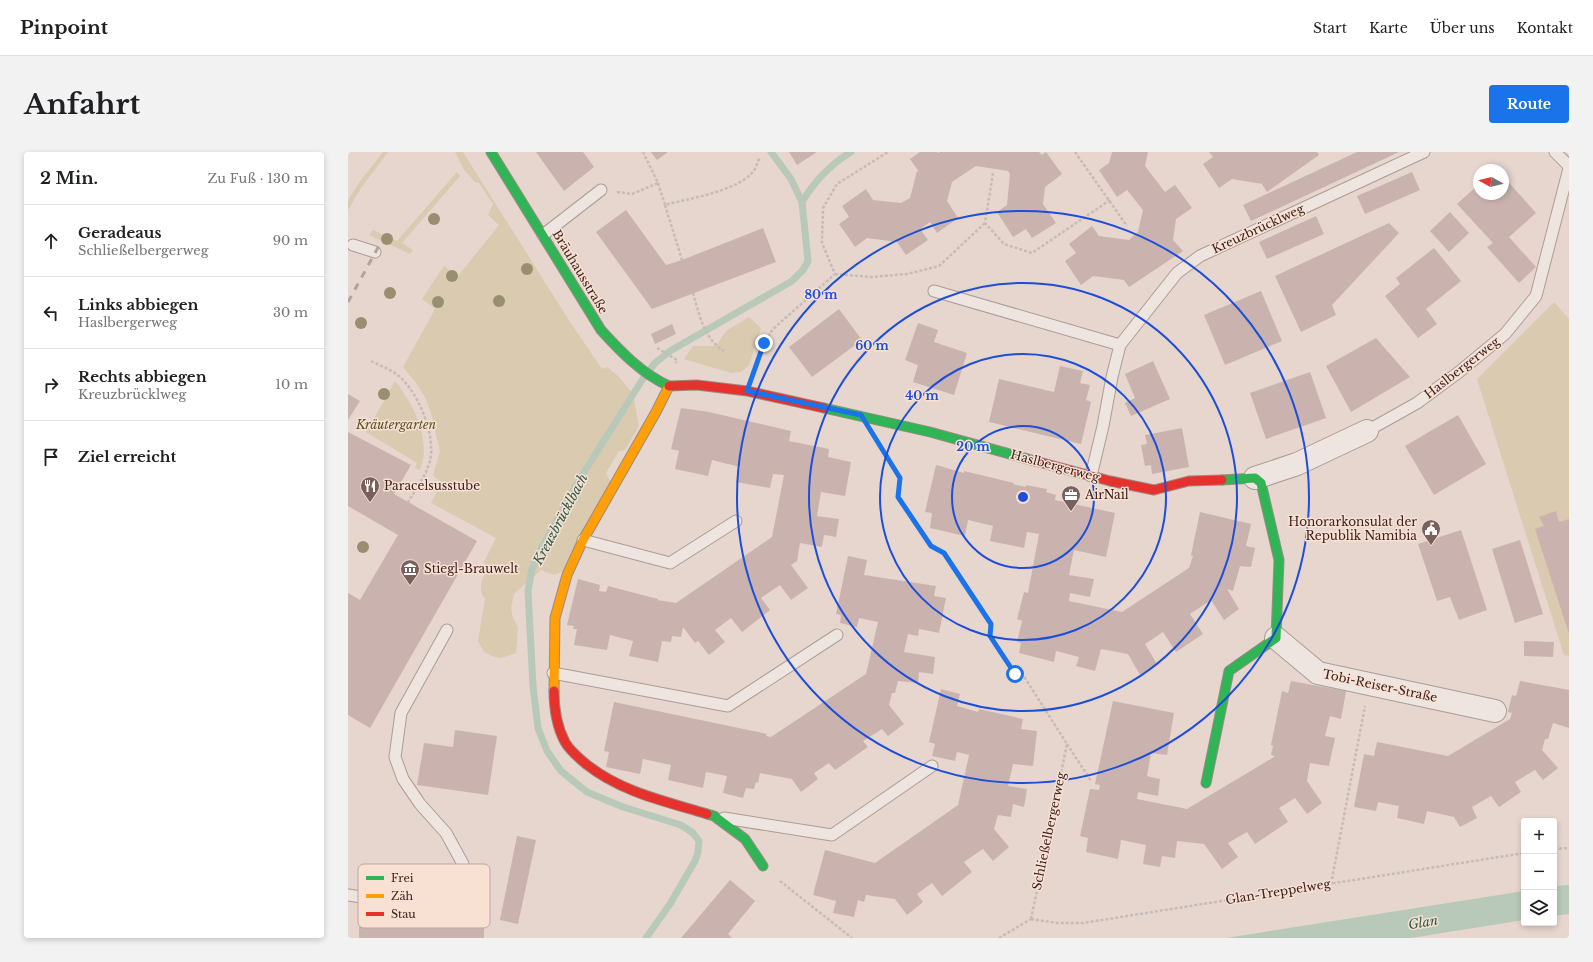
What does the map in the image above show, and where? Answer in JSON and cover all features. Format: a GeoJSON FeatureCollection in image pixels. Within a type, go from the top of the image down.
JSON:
{"type":"FeatureCollection","features":[{"type":"Feature","properties":{"kind":"street","name":"Bräuhausstraße"},"geometry":{"type":"LineString","coordinates":[[491,152],[601,330],[629,359],[658,381],[669,386]]}},
{"type":"Feature","properties":{"kind":"street","name":"Haslbergerweg"},"geometry":{"type":"LineString","coordinates":[[669,386],[697,385],[747,391],[861,415],[930,432],[1091,476],[1154,490],[1189,481],[1258,480],[1297,464],[1367,431]]}},
{"type":"Feature","properties":{"kind":"street"},"geometry":{"type":"LineString","coordinates":[[669,386],[656,412],[583,540],[567,575],[555,618],[553,673],[554,698],[558,724],[565,742],[574,754],[589,766],[614,783],[653,798],[714,816],[745,839],[763,866]]}},
{"type":"Feature","properties":{"kind":"street"},"geometry":{"type":"LineString","coordinates":[[1206,783],[1229,671],[1276,638],[1279,560],[1258,480]]}},
{"type":"Feature","properties":{"kind":"street","name":"Tobi-Reiser-Straße"},"geometry":{"type":"LineString","coordinates":[[1276,638],[1318,673],[1495,711]]}},
{"type":"Feature","properties":{"kind":"lane","name":"Kreuzbrücklweg"},"geometry":{"type":"LineString","coordinates":[[1091,476],[1120,345],[1177,273],[1200,256],[1424,152]]}},
{"type":"Feature","properties":{"kind":"lane"},"geometry":{"type":"LineString","coordinates":[[1555,152],[1569,167]]}},
{"type":"Feature","properties":{"kind":"lane","name":"Haslbergerweg"},"geometry":{"type":"LineString","coordinates":[[1367,431],[1417,403],[1459,372],[1505,334],[1536,296],[1569,167]]}},
{"type":"Feature","properties":{"kind":"lane"},"geometry":{"type":"LineString","coordinates":[[543,235],[601,190]]}},
{"type":"Feature","properties":{"kind":"lane"},"geometry":{"type":"LineString","coordinates":[[353,246],[375,252]]}},
{"type":"Feature","properties":{"kind":"lane"},"geometry":{"type":"LineString","coordinates":[[934,291],[1120,345]]}},
{"type":"Feature","properties":{"kind":"lane"},"geometry":{"type":"LineString","coordinates":[[583,540],[670,563],[736,521]]}},
{"type":"Feature","properties":{"kind":"lane"},"geometry":{"type":"LineString","coordinates":[[447,630],[401,713],[395,756],[403,779],[420,804],[446,833],[462,864]]}},
{"type":"Feature","properties":{"kind":"lane"},"geometry":{"type":"LineString","coordinates":[[553,673],[728,706],[837,635]]}},
{"type":"Feature","properties":{"kind":"lane"},"geometry":{"type":"LineString","coordinates":[[714,816],[832,835],[932,766]]}},
{"type":"Feature","properties":{"kind":"lane"},"geometry":{"type":"LineString","coordinates":[[348,895],[358,897]]}},
{"type":"Feature","properties":{"kind":"path"},"geometry":{"type":"LineString","coordinates":[[643,152],[658,183],[682,260]]}},
{"type":"Feature","properties":{"kind":"path"},"geometry":{"type":"LineString","coordinates":[[835,274],[822,244],[823,208],[837,184],[888,152]]}},
{"type":"Feature","properties":{"kind":"path"},"geometry":{"type":"LineString","coordinates":[[1075,152],[1127,226]]}},
{"type":"Feature","properties":{"kind":"path"},"geometry":{"type":"LineString","coordinates":[[665,205],[726,190],[741,182],[754,170],[760,157]]}},
{"type":"Feature","properties":{"kind":"path"},"geometry":{"type":"LineString","coordinates":[[747,391],[764,343],[772,329],[835,274],[871,277],[907,274],[939,266],[985,223],[993,173]]}},
{"type":"Feature","properties":{"kind":"path"},"geometry":{"type":"LineString","coordinates":[[601,190],[632,194],[658,183]]}},
{"type":"Feature","properties":{"kind":"path"},"geometry":{"type":"LineString","coordinates":[[985,223],[1004,244],[1032,253],[1110,200]]}},
{"type":"Feature","properties":{"kind":"path"},"geometry":{"type":"LineString","coordinates":[[693,294],[701,321],[716,346],[724,350]]}},
{"type":"Feature","properties":{"kind":"path"},"geometry":{"type":"LineString","coordinates":[[653,346],[677,360]]}},
{"type":"Feature","properties":{"kind":"path"},"geometry":{"type":"LineString","coordinates":[[371,361],[391,370],[409,386],[421,409],[430,437],[432,450],[429,463],[425,474],[408,502]]}},
{"type":"Feature","properties":{"kind":"path","name":"Schließelbergerweg"},"geometry":{"type":"LineString","coordinates":[[861,415],[900,478],[898,497],[931,546],[944,553],[991,624],[990,636],[1015,674],[1025,678],[1091,781]]}},
{"type":"Feature","properties":{"kind":"path"},"geometry":{"type":"LineString","coordinates":[[1330,884],[1369,684]]}},
{"type":"Feature","properties":{"kind":"path","name":"Schließelbergerweg"},"geometry":{"type":"LineString","coordinates":[[1031,919],[1067,744]]}},
{"type":"Feature","properties":{"kind":"path"},"geometry":{"type":"LineString","coordinates":[[1557,849],[1569,848]]}},
{"type":"Feature","properties":{"kind":"path","name":"Glan-Treppelweg"},"geometry":{"type":"LineString","coordinates":[[1031,919],[1058,923],[1083,923],[1521,853]]}},
{"type":"Feature","properties":{"kind":"path"},"geometry":{"type":"LineString","coordinates":[[763,866],[852,938]]}},
{"type":"Feature","properties":{"kind":"path"},"geometry":{"type":"LineString","coordinates":[[999,938],[1031,919]]}},
{"type":"Feature","properties":{"kind":"green space"},"geometry":{"type":"Polygon","coordinates":[[[383,152],[388,152],[361,188],[348,210],[348,201],[358,184],[383,152]]]}},
{"type":"Feature","properties":{"kind":"green space"},"geometry":{"type":"Polygon","coordinates":[[[455,152],[463,152],[570,322],[602,369],[607,367],[619,377],[633,394],[639,426],[625,450],[619,451],[606,473],[611,483],[564,571],[554,575],[541,570],[514,594],[511,608],[513,618],[518,627],[516,653],[501,658],[494,657],[484,652],[478,641],[485,599],[481,589],[486,572],[484,562],[496,538],[431,503],[442,482],[433,476],[440,451],[431,413],[425,397],[403,367],[435,309],[422,299],[444,266],[458,276],[499,225],[488,215],[493,204],[479,183],[476,183],[464,170],[455,152]]]}},
{"type":"Feature","properties":{"kind":"green space"},"geometry":{"type":"Polygon","coordinates":[[[457,172],[460,176],[402,243],[413,250],[410,254],[369,235],[373,230],[397,241],[457,172]]]}},
{"type":"Feature","properties":{"kind":"green space"},"geometry":{"type":"Polygon","coordinates":[[[1554,302],[1569,319],[1569,656],[1564,655],[1477,379],[1554,302]]]}},
{"type":"Feature","properties":{"kind":"green space"},"geometry":{"type":"Polygon","coordinates":[[[749,317],[761,328],[749,365],[741,372],[731,373],[684,359],[693,346],[716,346],[726,331],[749,317]]]}},
{"type":"Feature","properties":{"kind":"green space","name":"Kräutergarten"},"geometry":{"type":"Polygon","coordinates":[[[395,381],[416,414],[422,433],[424,456],[420,470],[415,468],[417,463],[366,432],[395,381]]]}},
{"type":"Feature","properties":{"kind":"water"},"geometry":{"type":"Polygon","coordinates":[[[1569,885],[1569,914],[1557,916],[1557,886],[1569,885]]]}},
{"type":"Feature","properties":{"kind":"water","name":"Glan"},"geometry":{"type":"Polygon","coordinates":[[[1521,891],[1521,920],[1411,938],[1226,938],[1521,891]]]}},
{"type":"Feature","properties":{"kind":"building"},"geometry":{"type":"Polygon","coordinates":[[[536,152],[583,152],[594,167],[564,191],[536,152]]]}},
{"type":"Feature","properties":{"kind":"building"},"geometry":{"type":"Polygon","coordinates":[[[651,152],[668,152],[657,160],[651,152]]]}},
{"type":"Feature","properties":{"kind":"building"},"geometry":{"type":"Polygon","coordinates":[[[789,152],[817,152],[797,165],[789,152]]]}},
{"type":"Feature","properties":{"kind":"building"},"geometry":{"type":"Polygon","coordinates":[[[920,152],[1039,152],[1042,155],[1046,152],[1062,174],[1045,187],[1043,204],[1056,223],[1032,238],[1026,229],[1013,237],[997,212],[1007,205],[1010,174],[1008,171],[976,166],[952,182],[947,201],[958,218],[937,233],[930,222],[920,229],[928,240],[906,255],[897,242],[867,238],[855,247],[839,224],[849,217],[842,206],[866,189],[873,200],[901,203],[910,198],[917,171],[919,172],[910,159],[920,152]]]}},
{"type":"Feature","properties":{"kind":"building"},"geometry":{"type":"Polygon","coordinates":[[[1112,152],[1148,152],[1145,166],[1165,192],[1175,185],[1192,208],[1176,219],[1173,240],[1183,251],[1129,287],[1124,280],[1093,276],[1081,285],[1065,261],[1076,253],[1069,244],[1092,226],[1099,236],[1129,240],[1138,232],[1143,210],[1127,190],[1117,197],[1099,170],[1109,163],[1112,152]]]}},
{"type":"Feature","properties":{"kind":"building"},"geometry":{"type":"Polygon","coordinates":[[[1209,152],[1317,152],[1319,155],[1267,192],[1262,184],[1232,179],[1219,188],[1203,164],[1213,157],[1209,152]]]}},
{"type":"Feature","properties":{"kind":"building"},"geometry":{"type":"Polygon","coordinates":[[[1357,152],[1399,152],[1251,221],[1243,205],[1357,152]]]}},
{"type":"Feature","properties":{"kind":"building"},"geometry":{"type":"Polygon","coordinates":[[[1412,172],[1420,190],[1365,214],[1357,196],[1412,172]]]}},
{"type":"Feature","properties":{"kind":"building"},"geometry":{"type":"Polygon","coordinates":[[[1509,183],[1536,213],[1509,237],[1536,267],[1519,283],[1487,247],[1493,243],[1457,204],[1473,189],[1473,200],[1509,200],[1509,183]]]}},
{"type":"Feature","properties":{"kind":"building"},"geometry":{"type":"Polygon","coordinates":[[[626,210],[666,265],[763,228],[776,262],[652,309],[596,232],[626,210]]]}},
{"type":"Feature","properties":{"kind":"building"},"geometry":{"type":"Polygon","coordinates":[[[1450,212],[1469,233],[1449,252],[1430,231],[1450,212]]]}},
{"type":"Feature","properties":{"kind":"building"},"geometry":{"type":"Polygon","coordinates":[[[1316,216],[1324,234],[1267,259],[1259,242],[1316,216]]]}},
{"type":"Feature","properties":{"kind":"building"},"geometry":{"type":"Polygon","coordinates":[[[1389,223],[1399,233],[1332,305],[1336,315],[1301,332],[1275,276],[1389,223]]]}},
{"type":"Feature","properties":{"kind":"building"},"geometry":{"type":"Polygon","coordinates":[[[1434,248],[1461,281],[1426,309],[1437,324],[1418,338],[1385,296],[1400,284],[1396,278],[1434,248]]]}},
{"type":"Feature","properties":{"kind":"building"},"geometry":{"type":"Polygon","coordinates":[[[1261,291],[1282,341],[1225,365],[1204,315],[1261,291]]]}},
{"type":"Feature","properties":{"kind":"building"},"geometry":{"type":"Polygon","coordinates":[[[839,309],[862,340],[812,377],[789,347],[839,309]]]}},
{"type":"Feature","properties":{"kind":"building"},"geometry":{"type":"Polygon","coordinates":[[[918,323],[938,330],[934,342],[967,353],[954,395],[913,382],[918,365],[905,360],[918,323]]]}},
{"type":"Feature","properties":{"kind":"building"},"geometry":{"type":"Polygon","coordinates":[[[672,324],[676,334],[655,344],[651,334],[672,324]]]}},
{"type":"Feature","properties":{"kind":"building"},"geometry":{"type":"Polygon","coordinates":[[[1376,338],[1410,377],[1351,412],[1326,366],[1376,338]]]}},
{"type":"Feature","properties":{"kind":"building"},"geometry":{"type":"Polygon","coordinates":[[[1153,361],[1170,399],[1131,416],[1125,403],[1135,398],[1125,374],[1153,361]]]}},
{"type":"Feature","properties":{"kind":"building"},"geometry":{"type":"Polygon","coordinates":[[[1060,366],[1083,371],[1080,383],[1090,385],[1086,400],[1091,402],[1081,444],[989,422],[999,379],[1054,392],[1060,366]]]}},
{"type":"Feature","properties":{"kind":"building"},"geometry":{"type":"Polygon","coordinates":[[[1310,372],[1326,418],[1266,439],[1250,393],[1310,372]]]}},
{"type":"Feature","properties":{"kind":"building"},"geometry":{"type":"Polygon","coordinates":[[[348,394],[360,401],[348,420],[348,394]]]}},
{"type":"Feature","properties":{"kind":"building"},"geometry":{"type":"Polygon","coordinates":[[[681,408],[709,412],[791,431],[789,441],[829,449],[828,457],[851,462],[845,496],[821,492],[817,516],[839,519],[836,537],[824,535],[822,547],[800,543],[797,561],[791,565],[808,588],[791,600],[780,585],[761,598],[770,610],[742,632],[731,618],[715,630],[725,642],[709,655],[698,641],[695,643],[683,627],[681,637],[672,636],[671,642],[662,641],[658,662],[629,656],[633,641],[610,635],[607,650],[574,645],[577,629],[573,629],[574,626],[567,625],[578,579],[600,585],[599,591],[606,592],[608,586],[658,600],[676,603],[772,537],[784,475],[773,474],[770,488],[736,482],[740,467],[712,460],[708,476],[675,469],[679,451],[671,449],[681,408]]]}},
{"type":"Feature","properties":{"kind":"building"},"geometry":{"type":"Polygon","coordinates":[[[1458,415],[1486,464],[1434,495],[1405,446],[1458,415]]]}},
{"type":"Feature","properties":{"kind":"building"},"geometry":{"type":"Polygon","coordinates":[[[1182,428],[1189,467],[1152,474],[1151,465],[1145,466],[1141,445],[1147,444],[1145,435],[1182,428]]]}},
{"type":"Feature","properties":{"kind":"building","name":"Stiegl-Brauwelt"},"geometry":{"type":"Polygon","coordinates":[[[348,432],[411,465],[394,494],[477,541],[370,728],[348,715],[348,593],[360,600],[398,535],[348,506],[348,432]]]}},
{"type":"Feature","properties":{"kind":"building"},"geometry":{"type":"Polygon","coordinates":[[[936,465],[1026,487],[1026,485],[1047,489],[1046,492],[1056,495],[1055,500],[1115,513],[1106,557],[1074,550],[1069,575],[1094,579],[1090,597],[1070,593],[1069,601],[1122,612],[1189,568],[1193,556],[1191,555],[1200,512],[1251,524],[1246,546],[1255,548],[1251,567],[1240,566],[1233,591],[1227,589],[1239,609],[1224,620],[1211,600],[1190,614],[1203,634],[1176,652],[1163,632],[1145,644],[1157,664],[1140,675],[1128,654],[1101,649],[1095,671],[1076,666],[1079,657],[1056,651],[1054,662],[1019,653],[1021,643],[1017,642],[1022,621],[1017,619],[1024,592],[1028,593],[1039,534],[1027,532],[1024,548],[990,541],[993,526],[968,520],[965,536],[930,528],[932,513],[925,512],[936,465]]]}},
{"type":"Feature","properties":{"kind":"building"},"geometry":{"type":"Polygon","coordinates":[[[1556,511],[1559,522],[1569,519],[1569,634],[1535,529],[1544,526],[1539,517],[1556,511]]]}},
{"type":"Feature","properties":{"kind":"building"},"geometry":{"type":"Polygon","coordinates":[[[1461,530],[1487,610],[1459,620],[1450,597],[1437,601],[1418,544],[1461,530]]]}},
{"type":"Feature","properties":{"kind":"building"},"geometry":{"type":"Polygon","coordinates":[[[1520,540],[1543,614],[1515,623],[1492,549],[1520,540]]]}},
{"type":"Feature","properties":{"kind":"building"},"geometry":{"type":"Polygon","coordinates":[[[848,556],[867,560],[864,575],[936,586],[934,596],[946,598],[939,633],[919,629],[918,636],[908,634],[904,652],[935,657],[933,674],[919,672],[918,683],[898,681],[895,693],[892,693],[889,705],[904,724],[888,736],[882,729],[863,741],[868,747],[835,770],[829,763],[814,773],[818,779],[801,792],[792,779],[760,773],[758,783],[756,782],[754,789],[746,788],[743,798],[723,793],[727,776],[706,772],[703,788],[668,780],[671,765],[643,759],[640,774],[606,767],[609,752],[604,751],[614,702],[767,734],[766,736],[771,737],[866,674],[878,622],[859,618],[857,627],[840,623],[841,615],[836,614],[848,556]]]}},
{"type":"Feature","properties":{"kind":"building"},"geometry":{"type":"Polygon","coordinates":[[[1524,641],[1554,642],[1553,657],[1524,656],[1524,641]]]}},
{"type":"Feature","properties":{"kind":"building"},"geometry":{"type":"Polygon","coordinates":[[[1291,681],[1346,691],[1341,719],[1330,716],[1325,736],[1335,738],[1329,766],[1310,763],[1307,781],[1322,803],[1307,814],[1295,798],[1279,808],[1288,822],[1255,844],[1247,832],[1228,843],[1238,857],[1222,869],[1204,844],[1177,841],[1175,858],[1162,856],[1160,867],[1143,864],[1146,845],[1121,840],[1118,859],[1086,852],[1088,838],[1080,836],[1090,789],[1099,790],[1100,785],[1095,784],[1113,701],[1174,713],[1167,755],[1151,753],[1147,776],[1160,779],[1158,796],[1138,792],[1137,799],[1187,809],[1274,757],[1271,755],[1273,746],[1271,745],[1282,691],[1288,693],[1291,681]]]}},
{"type":"Feature","properties":{"kind":"building"},"geometry":{"type":"Polygon","coordinates":[[[1520,681],[1569,690],[1569,728],[1553,723],[1548,739],[1545,739],[1542,750],[1558,768],[1543,780],[1535,770],[1515,782],[1521,792],[1499,807],[1491,796],[1472,807],[1477,818],[1460,827],[1454,817],[1427,811],[1424,824],[1397,818],[1399,806],[1378,802],[1376,811],[1354,807],[1364,754],[1374,756],[1377,742],[1448,756],[1510,719],[1512,713],[1508,712],[1512,695],[1516,696],[1520,681]]]}},
{"type":"Feature","properties":{"kind":"building"},"geometry":{"type":"Polygon","coordinates":[[[941,689],[960,694],[957,706],[978,712],[979,709],[1023,719],[1021,729],[1037,731],[1033,766],[1013,764],[1008,786],[1027,789],[1024,807],[1013,804],[1011,817],[998,815],[994,829],[1009,847],[993,861],[983,849],[964,862],[972,872],[942,896],[932,883],[917,894],[923,902],[907,915],[895,899],[866,895],[864,902],[858,900],[854,917],[833,913],[836,901],[813,895],[825,850],[875,863],[958,805],[969,755],[957,752],[955,761],[932,756],[935,744],[929,742],[941,689]]]}},
{"type":"Feature","properties":{"kind":"building"},"geometry":{"type":"Polygon","coordinates":[[[455,730],[497,736],[488,795],[417,785],[424,743],[453,747],[455,730]]]}},
{"type":"Feature","properties":{"kind":"building"},"geometry":{"type":"Polygon","coordinates":[[[517,836],[536,840],[518,924],[500,920],[517,836]]]}},
{"type":"Feature","properties":{"kind":"building"},"geometry":{"type":"Polygon","coordinates":[[[730,880],[755,901],[728,934],[732,938],[681,938],[730,880]]]}},
{"type":"Feature","properties":{"kind":"building"},"geometry":{"type":"Polygon","coordinates":[[[359,928],[484,928],[484,938],[359,938],[359,928]]]}},
{"type":"Feature","properties":{"kind":"waterway","name":"Kreuzbrücklbach"},"geometry":{"type":"LineString","coordinates":[[646,938],[670,904],[695,861],[699,841],[693,833],[681,825],[623,807],[587,792],[561,771],[547,751],[538,728],[533,686],[528,591],[532,569],[542,547],[581,477],[644,377],[655,363],[670,351],[792,281],[803,270],[808,261],[802,202],[791,179],[771,152]]}},
{"type":"Feature","properties":{"kind":"waterway"},"geometry":{"type":"LineString","coordinates":[[802,202],[812,187],[824,174],[851,152]]}},
{"type":"Feature","properties":{"kind":"railway"},"geometry":{"type":"LineString","coordinates":[[348,302],[380,244]]}},
{"type":"Feature","properties":{"kind":"traffic: fast"},"geometry":{"type":"LineString","coordinates":[[491,152],[601,330],[641,369],[669,386]]}},
{"type":"Feature","properties":{"kind":"traffic: fast"},"geometry":{"type":"LineString","coordinates":[[824,408],[930,432],[1035,461]]}},
{"type":"Feature","properties":{"kind":"traffic: fast"},"geometry":{"type":"LineString","coordinates":[[1206,783],[1229,671],[1276,638],[1279,560],[1261,483],[1255,478],[1222,480]]}},
{"type":"Feature","properties":{"kind":"traffic: fast"},"geometry":{"type":"LineString","coordinates":[[707,814],[714,816],[745,839],[763,866]]}},
{"type":"Feature","properties":{"kind":"traffic: slow"},"geometry":{"type":"LineString","coordinates":[[554,691],[555,618],[567,575],[583,540],[656,412],[669,386]]}},
{"type":"Feature","properties":{"kind":"traffic: jam"},"geometry":{"type":"LineString","coordinates":[[669,386],[697,385],[747,391],[824,408]]}},
{"type":"Feature","properties":{"kind":"traffic: jam"},"geometry":{"type":"LineString","coordinates":[[1035,461],[1110,481],[1154,490],[1189,481],[1222,480]]}},
{"type":"Feature","properties":{"kind":"traffic: jam"},"geometry":{"type":"LineString","coordinates":[[554,691],[556,717],[562,736],[574,754],[586,764],[599,774],[628,789],[707,814]]}},
{"type":"Feature","properties":{"kind":"place","name":"Paracelsusstube"},"geometry":{"type":"Point","coordinates":[370,503]}},
{"type":"Feature","properties":{"kind":"place","name":"AirNail"},"geometry":{"type":"Point","coordinates":[1071,512]}},
{"type":"Feature","properties":{"kind":"place","name":"Honorarkonsulat der Republik Namibia"},"geometry":{"type":"Point","coordinates":[1431,546]}},
{"type":"Feature","properties":{"kind":"place","name":"Stiegl-Brauwelt"},"geometry":{"type":"Point","coordinates":[410,586]}},
{"type":"Feature","properties":{"kind":"route"},"geometry":{"type":"LineString","coordinates":[[764,343],[747,391],[861,415],[900,478],[898,497],[931,546],[944,553],[991,624],[990,636],[1015,674]]}}]}
